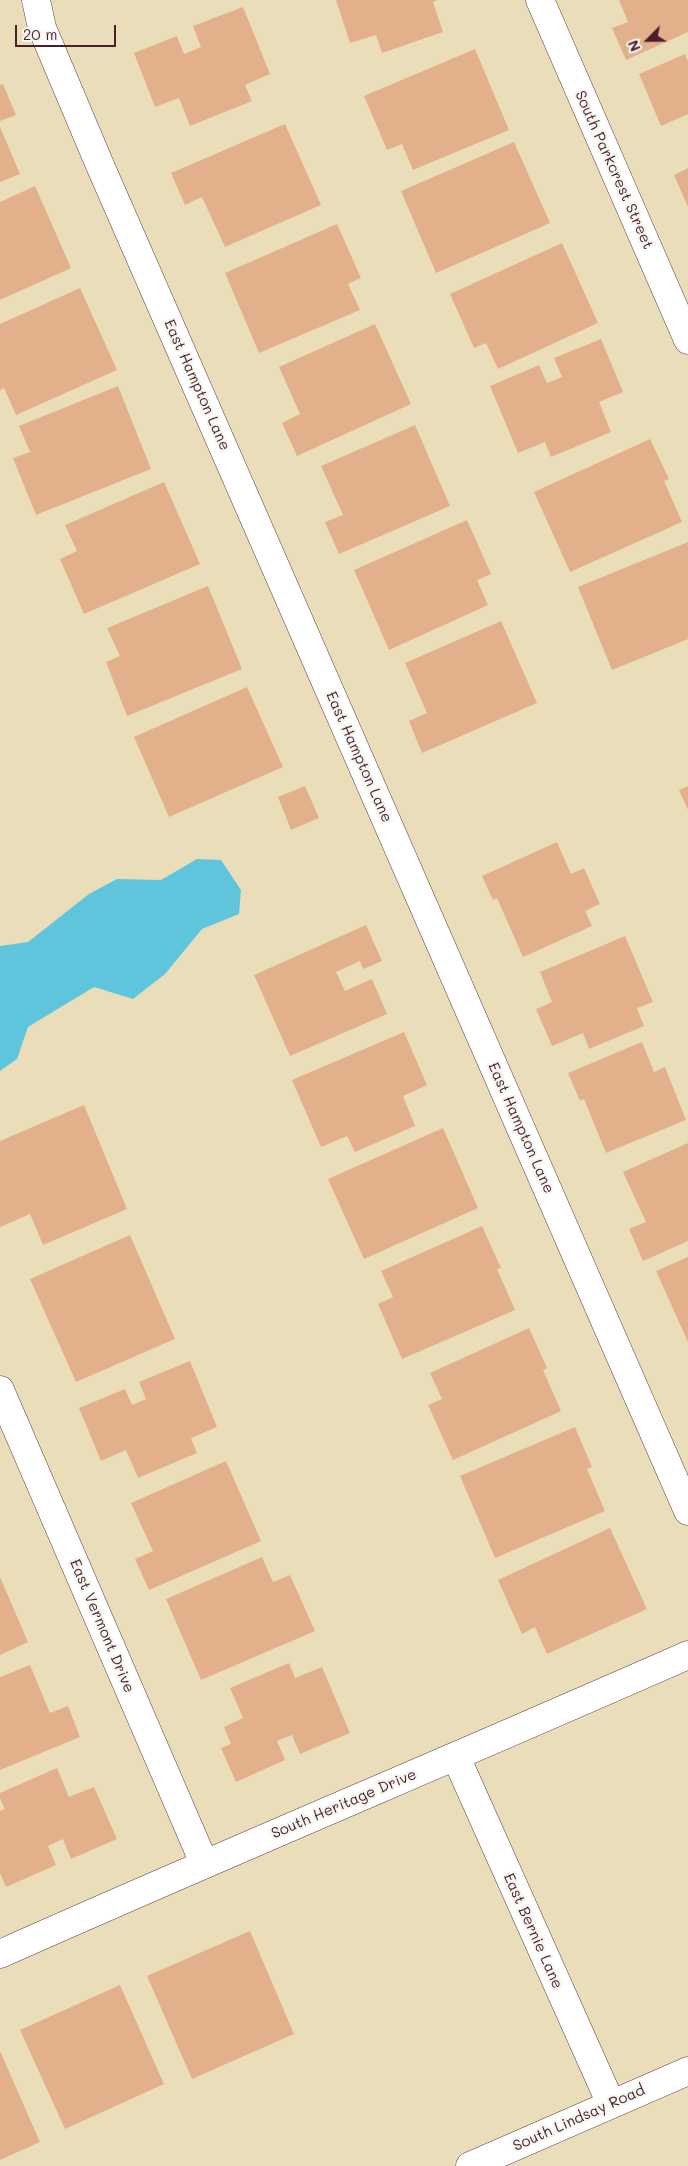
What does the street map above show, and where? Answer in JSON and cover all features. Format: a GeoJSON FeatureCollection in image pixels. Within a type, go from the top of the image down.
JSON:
{"type":"FeatureCollection","features":[{"type":"Feature","properties":{"kind":"street","name":"East Hampton Lane"},"geometry":{"type":"LineString","coordinates":[[36,0],[42,28],[100,163],[688,1511]]}},
{"type":"Feature","properties":{"kind":"street","name":"South Parkcrest Street"},"geometry":{"type":"LineString","coordinates":[[540,0],[688,340]]}},
{"type":"Feature","properties":{"kind":"street","name":"East Vermont Drive"},"geometry":{"type":"LineString","coordinates":[[0,1390],[204,1863]]}},
{"type":"Feature","properties":{"kind":"street","name":"South Heritage Drive"},"geometry":{"type":"LineString","coordinates":[[0,1954],[204,1863],[456,1758],[688,1655]]}},
{"type":"Feature","properties":{"kind":"street","name":"East Bernie Lane"},"geometry":{"type":"LineString","coordinates":[[456,1758],[611,2104]]}},
{"type":"Feature","properties":{"kind":"street","name":"South Lindsay Road"},"geometry":{"type":"LineString","coordinates":[[470,2166],[688,2071]]}},
{"type":"Feature","properties":{"kind":"water"},"geometry":{"type":"Polygon","coordinates":[[[197,859],[221,860],[241,890],[239,914],[202,929],[165,974],[133,999],[94,987],[28,1027],[17,1059],[0,1071],[0,946],[28,942],[89,894],[117,879],[161,880],[197,859]]]}},
{"type":"Feature","properties":{"kind":"building"},"geometry":{"type":"Polygon","coordinates":[[[336,0],[437,0],[433,2],[443,32],[382,53],[376,35],[350,43],[336,0]]]}},
{"type":"Feature","properties":{"kind":"building"},"geometry":{"type":"Polygon","coordinates":[[[619,0],[688,0],[688,32],[626,60],[612,28],[628,22],[619,0]]]}},
{"type":"Feature","properties":{"kind":"building"},"geometry":{"type":"Polygon","coordinates":[[[243,7],[270,74],[245,85],[252,101],[190,126],[179,98],[155,107],[134,53],[177,36],[184,54],[201,47],[193,26],[243,7]]]}},
{"type":"Feature","properties":{"kind":"building"},"geometry":{"type":"Polygon","coordinates":[[[475,49],[509,130],[413,170],[402,144],[387,150],[364,96],[475,49]]]}},
{"type":"Feature","properties":{"kind":"building"},"geometry":{"type":"Polygon","coordinates":[[[685,54],[688,61],[688,114],[661,126],[639,74],[685,54]]]}},
{"type":"Feature","properties":{"kind":"building"},"geometry":{"type":"Polygon","coordinates":[[[3,84],[16,115],[0,121],[0,85],[3,84]]]}},
{"type":"Feature","properties":{"kind":"building"},"geometry":{"type":"Polygon","coordinates":[[[285,124],[321,205],[225,247],[202,197],[185,205],[171,173],[285,124]]]}},
{"type":"Feature","properties":{"kind":"building"},"geometry":{"type":"Polygon","coordinates":[[[0,127],[20,174],[0,182],[0,127]]]}},
{"type":"Feature","properties":{"kind":"building"},"geometry":{"type":"Polygon","coordinates":[[[514,142],[550,223],[436,273],[401,191],[514,142]]]}},
{"type":"Feature","properties":{"kind":"building"},"geometry":{"type":"Polygon","coordinates":[[[688,168],[688,207],[674,175],[688,168]]]}},
{"type":"Feature","properties":{"kind":"building"},"geometry":{"type":"Polygon","coordinates":[[[35,186],[71,268],[0,300],[0,202],[35,186]]]}},
{"type":"Feature","properties":{"kind":"building"},"geometry":{"type":"Polygon","coordinates":[[[337,224],[361,278],[348,284],[360,310],[259,353],[225,273],[337,224]]]}},
{"type":"Feature","properties":{"kind":"building"},"geometry":{"type":"Polygon","coordinates":[[[562,243],[598,323],[498,369],[486,343],[474,348],[450,294],[562,243]]]}},
{"type":"Feature","properties":{"kind":"building"},"geometry":{"type":"Polygon","coordinates":[[[80,288],[117,370],[16,415],[4,388],[0,390],[0,324],[80,288]]]}},
{"type":"Feature","properties":{"kind":"building"},"geometry":{"type":"Polygon","coordinates":[[[375,324],[411,404],[297,456],[282,423],[300,414],[279,367],[375,324]]]}},
{"type":"Feature","properties":{"kind":"building"},"geometry":{"type":"Polygon","coordinates":[[[601,339],[623,392],[599,402],[611,432],[551,457],[545,442],[518,453],[490,386],[539,365],[547,383],[562,377],[554,358],[601,339]]]}},
{"type":"Feature","properties":{"kind":"building"},"geometry":{"type":"Polygon","coordinates":[[[118,386],[151,469],[36,515],[13,458],[30,452],[19,426],[118,386]]]}},
{"type":"Feature","properties":{"kind":"building"},"geometry":{"type":"Polygon","coordinates":[[[415,425],[450,506],[339,554],[325,522],[343,515],[321,466],[415,425]]]}},
{"type":"Feature","properties":{"kind":"building"},"geometry":{"type":"Polygon","coordinates":[[[650,439],[669,479],[664,481],[682,522],[570,572],[534,492],[650,439]]]}},
{"type":"Feature","properties":{"kind":"building"},"geometry":{"type":"Polygon","coordinates":[[[164,482],[200,564],[84,614],[60,559],[77,551],[65,525],[164,482]]]}},
{"type":"Feature","properties":{"kind":"building"},"geometry":{"type":"Polygon","coordinates":[[[467,520],[491,574],[477,580],[488,605],[389,650],[354,570],[467,520]]]}},
{"type":"Feature","properties":{"kind":"building"},"geometry":{"type":"Polygon","coordinates":[[[688,542],[688,639],[612,670],[578,587],[688,542]]]}},
{"type":"Feature","properties":{"kind":"building"},"geometry":{"type":"Polygon","coordinates":[[[208,586],[242,669],[127,716],[106,662],[120,656],[107,628],[208,586]]]}},
{"type":"Feature","properties":{"kind":"building"},"geometry":{"type":"Polygon","coordinates":[[[501,621],[537,703],[422,753],[409,721],[427,713],[405,663],[501,621]]]}},
{"type":"Feature","properties":{"kind":"building"},"geometry":{"type":"Polygon","coordinates":[[[247,687],[283,767],[169,817],[134,737],[247,687]]]}},
{"type":"Feature","properties":{"kind":"building"},"geometry":{"type":"Polygon","coordinates":[[[305,786],[319,818],[291,830],[278,797],[305,786]]]}},
{"type":"Feature","properties":{"kind":"building"},"geometry":{"type":"Polygon","coordinates":[[[688,786],[688,810],[679,790],[688,786]]]}},
{"type":"Feature","properties":{"kind":"building"},"geometry":{"type":"Polygon","coordinates":[[[557,842],[571,874],[584,868],[600,904],[585,911],[592,926],[523,957],[497,898],[493,900],[482,876],[557,842]]]}},
{"type":"Feature","properties":{"kind":"building"},"geometry":{"type":"Polygon","coordinates":[[[366,925],[382,961],[363,969],[360,961],[336,972],[345,991],[372,979],[387,1014],[290,1056],[254,975],[366,925]]]}},
{"type":"Feature","properties":{"kind":"building"},"geometry":{"type":"Polygon","coordinates":[[[625,936],[653,1002],[637,1008],[644,1026],[589,1049],[583,1033],[552,1046],[536,1009],[552,1002],[540,972],[625,936]]]}},
{"type":"Feature","properties":{"kind":"building"},"geometry":{"type":"Polygon","coordinates":[[[404,1032],[427,1085],[403,1096],[415,1126],[355,1152],[347,1136],[321,1147],[292,1080],[404,1032]]]}},
{"type":"Feature","properties":{"kind":"building"},"geometry":{"type":"Polygon","coordinates":[[[642,1042],[654,1072],[665,1067],[686,1120],[606,1153],[584,1099],[580,1101],[568,1073],[642,1042]]]}},
{"type":"Feature","properties":{"kind":"building"},"geometry":{"type":"Polygon","coordinates":[[[84,1105],[127,1209],[43,1245],[30,1214],[0,1227],[0,1141],[84,1105]]]}},
{"type":"Feature","properties":{"kind":"building"},"geometry":{"type":"Polygon","coordinates":[[[443,1128],[478,1208],[364,1259],[328,1179],[443,1128]]]}},
{"type":"Feature","properties":{"kind":"building"},"geometry":{"type":"Polygon","coordinates":[[[688,1143],[688,1241],[643,1261],[629,1229],[646,1222],[623,1172],[688,1143]]]}},
{"type":"Feature","properties":{"kind":"building"},"geometry":{"type":"Polygon","coordinates":[[[482,1226],[501,1268],[497,1269],[515,1310],[402,1359],[378,1304],[393,1297],[381,1271],[482,1226]]]}},
{"type":"Feature","properties":{"kind":"building"},"geometry":{"type":"Polygon","coordinates":[[[130,1235],[175,1339],[76,1382],[30,1279],[130,1235]]]}},
{"type":"Feature","properties":{"kind":"building"},"geometry":{"type":"Polygon","coordinates":[[[688,1257],[688,1342],[656,1271],[688,1257]]]}},
{"type":"Feature","properties":{"kind":"building"},"geometry":{"type":"Polygon","coordinates":[[[529,1328],[547,1368],[543,1370],[561,1411],[453,1460],[428,1405],[442,1399],[430,1373],[529,1328]]]}},
{"type":"Feature","properties":{"kind":"building"},"geometry":{"type":"Polygon","coordinates":[[[190,1361],[217,1427],[191,1438],[197,1453],[138,1478],[126,1450],[101,1461],[79,1408],[125,1389],[132,1405],[146,1399],[139,1382],[190,1361]]]}},
{"type":"Feature","properties":{"kind":"building"},"geometry":{"type":"Polygon","coordinates":[[[575,1427],[592,1467],[587,1469],[605,1511],[495,1558],[460,1476],[575,1427]]]}},
{"type":"Feature","properties":{"kind":"building"},"geometry":{"type":"Polygon","coordinates":[[[226,1461],[261,1541],[149,1590],[135,1559],[153,1551],[131,1503],[226,1461]]]}},
{"type":"Feature","properties":{"kind":"building"},"geometry":{"type":"Polygon","coordinates":[[[610,1528],[647,1609],[547,1654],[535,1627],[522,1634],[498,1580],[610,1528]]]}},
{"type":"Feature","properties":{"kind":"building"},"geometry":{"type":"Polygon","coordinates":[[[262,1557],[273,1582],[290,1575],[315,1631],[201,1680],[166,1599],[262,1557]]]}},
{"type":"Feature","properties":{"kind":"building"},"geometry":{"type":"Polygon","coordinates":[[[0,1577],[28,1642],[0,1655],[0,1577]]]}},
{"type":"Feature","properties":{"kind":"building"},"geometry":{"type":"Polygon","coordinates":[[[289,1663],[295,1678],[322,1667],[350,1733],[300,1754],[292,1735],[277,1741],[285,1760],[236,1782],[221,1748],[231,1744],[224,1727],[243,1718],[230,1688],[289,1663]]]}},
{"type":"Feature","properties":{"kind":"building"},"geometry":{"type":"Polygon","coordinates":[[[30,1665],[50,1713],[68,1706],[80,1737],[0,1770],[0,1677],[30,1665]]]}},
{"type":"Feature","properties":{"kind":"building"},"geometry":{"type":"Polygon","coordinates":[[[57,1768],[69,1797],[94,1787],[117,1839],[71,1859],[63,1839],[48,1846],[56,1865],[6,1887],[0,1873],[0,1811],[5,1809],[0,1799],[0,1793],[57,1768]]]}},
{"type":"Feature","properties":{"kind":"building"},"geometry":{"type":"Polygon","coordinates":[[[250,1931],[294,2034],[192,2079],[147,1976],[250,1931]]]}},
{"type":"Feature","properties":{"kind":"building"},"geometry":{"type":"Polygon","coordinates":[[[120,1985],[164,2084],[65,2129],[20,2030],[120,1985]]]}},
{"type":"Feature","properties":{"kind":"building"},"geometry":{"type":"Polygon","coordinates":[[[0,2051],[40,2142],[0,2160],[0,2051]]]}}]}
